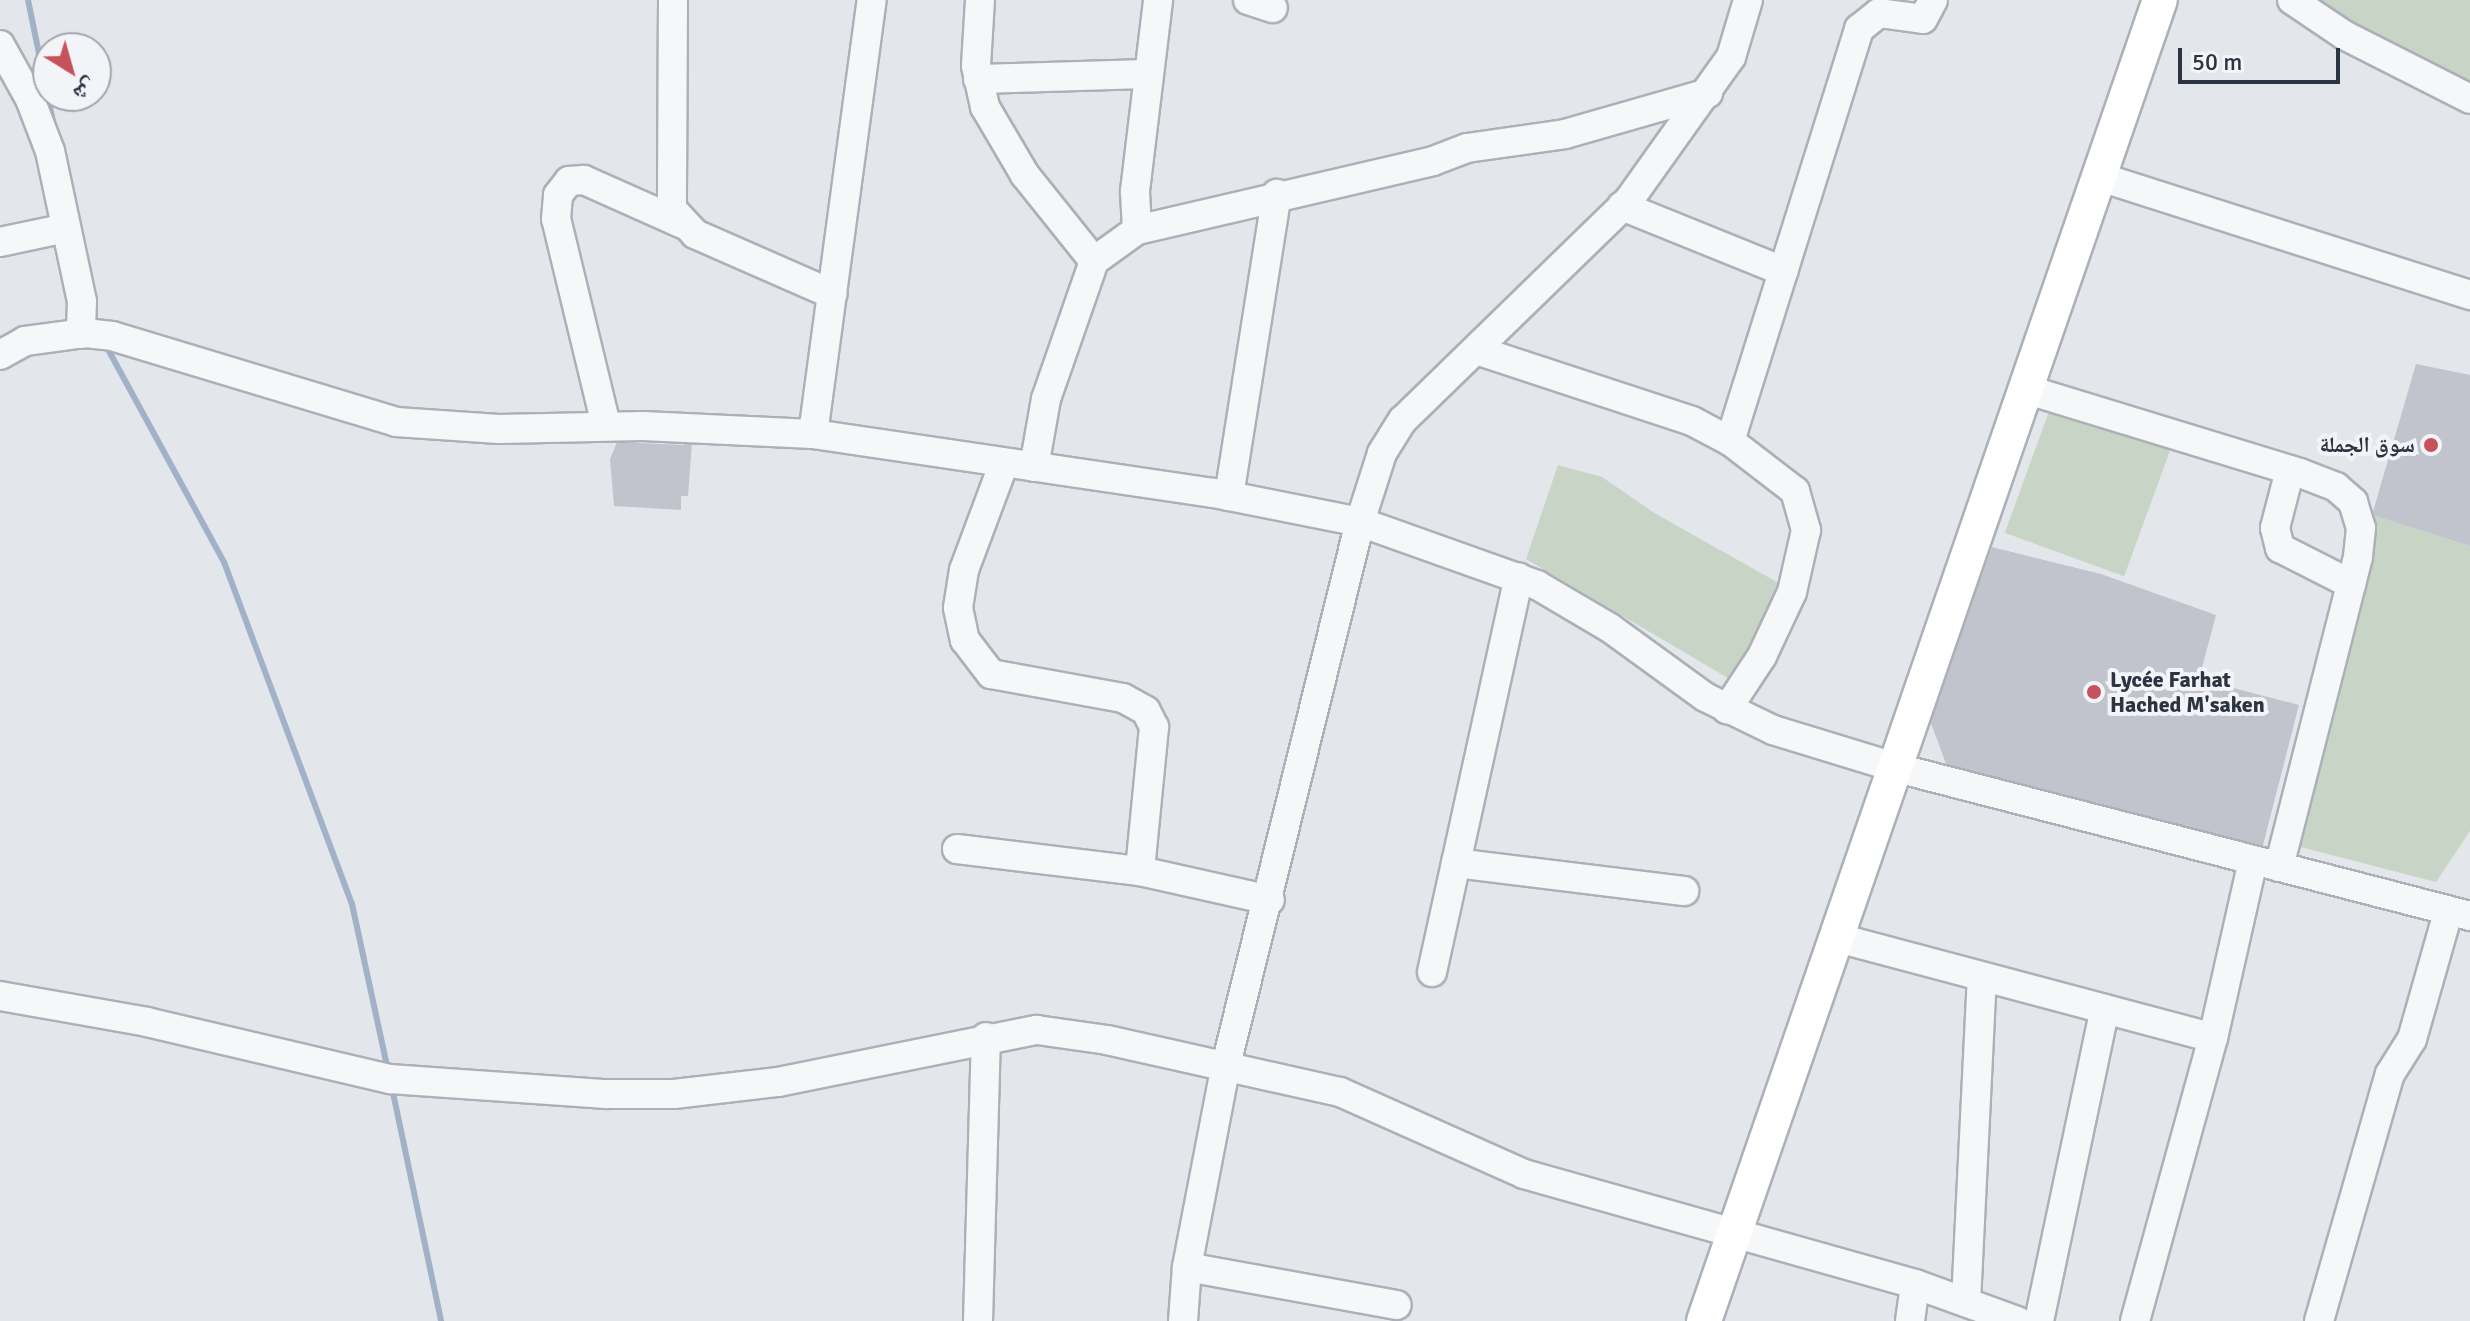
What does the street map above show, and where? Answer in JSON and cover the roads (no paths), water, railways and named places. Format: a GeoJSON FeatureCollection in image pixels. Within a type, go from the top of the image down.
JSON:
{"type":"FeatureCollection","features":[{"type":"Feature","properties":{"kind":"main road"},"geometry":{"type":"LineString","coordinates":[[1704,1321],[2160,0]]}},
{"type":"Feature","properties":{"kind":"street"},"geometry":{"type":"LineString","coordinates":[[673,0],[669,199],[683,224]]}},
{"type":"Feature","properties":{"kind":"street"},"geometry":{"type":"LineString","coordinates":[[813,434],[872,0]]}},
{"type":"Feature","properties":{"kind":"street"},"geometry":{"type":"LineString","coordinates":[[980,0],[978,79],[985,107],[1025,175],[1094,261]]}},
{"type":"Feature","properties":{"kind":"street"},"geometry":{"type":"LineString","coordinates":[[1137,230],[1135,191],[1158,0]]}},
{"type":"Feature","properties":{"kind":"street"},"geometry":{"type":"LineString","coordinates":[[1183,1321],[1187,1267],[1225,1069],[1270,900],[1360,522],[1394,432],[1622,206],[1708,93],[1731,57],[1748,0]]}},
{"type":"Feature","properties":{"kind":"street"},"geometry":{"type":"LineString","coordinates":[[1730,441],[1859,29],[1879,13],[1923,19],[1933,0]]}},
{"type":"Feature","properties":{"kind":"street"},"geometry":{"type":"LineString","coordinates":[[2292,0],[2344,35],[2470,99]]}},
{"type":"Feature","properties":{"kind":"street"},"geometry":{"type":"LineString","coordinates":[[0,45],[41,124],[92,334]]}},
{"type":"Feature","properties":{"kind":"street"},"geometry":{"type":"LineString","coordinates":[[978,79],[1148,74]]}},
{"type":"Feature","properties":{"kind":"street"},"geometry":{"type":"LineString","coordinates":[[1034,467],[1046,399],[1094,261],[1137,230],[1277,194],[1433,161],[1467,148],[1565,134],[1708,93]]}},
{"type":"Feature","properties":{"kind":"street"},"geometry":{"type":"LineString","coordinates":[[2097,176],[2470,295]]}},
{"type":"Feature","properties":{"kind":"street"},"geometry":{"type":"LineString","coordinates":[[606,425],[556,219],[558,195],[569,181],[584,180],[683,224],[695,234],[832,294]]}},
{"type":"Feature","properties":{"kind":"street"},"geometry":{"type":"LineString","coordinates":[[1229,496],[1277,194]]}},
{"type":"Feature","properties":{"kind":"street"},"geometry":{"type":"LineString","coordinates":[[1622,206],[1783,271]]}},
{"type":"Feature","properties":{"kind":"street"},"geometry":{"type":"LineString","coordinates":[[0,242],[66,228]]}},
{"type":"Feature","properties":{"kind":"street"},"geometry":{"type":"LineString","coordinates":[[0,355],[25,341],[92,334],[396,422],[499,429],[606,425],[813,434],[1229,496],[1360,522],[1519,577],[1589,614],[1727,709],[1773,730],[1897,768],[2459,915],[2412,1039],[2390,1074],[2319,1321]]}},
{"type":"Feature","properties":{"kind":"street"},"geometry":{"type":"LineString","coordinates":[[1476,350],[1652,406],[1730,441],[1795,491],[1805,509],[1806,530],[1781,621],[1727,709]]}},
{"type":"Feature","properties":{"kind":"street"},"geometry":{"type":"LineString","coordinates":[[2025,389],[2336,487],[2353,502],[2361,528],[2351,584],[2213,1038],[2135,1321]]}},
{"type":"Feature","properties":{"kind":"street"},"geometry":{"type":"LineString","coordinates":[[1004,463],[964,570],[958,608],[965,640],[991,674],[1123,698],[1146,711],[1154,727],[1140,871]]}},
{"type":"Feature","properties":{"kind":"street"},"geometry":{"type":"LineString","coordinates":[[2290,470],[2275,528],[2280,548],[2351,584]]}},
{"type":"Feature","properties":{"kind":"street"},"geometry":{"type":"LineString","coordinates":[[1432,972],[1519,577]]}},
{"type":"Feature","properties":{"kind":"street"},"geometry":{"type":"LineString","coordinates":[[957,849],[1140,871],[1270,900]]}},
{"type":"Feature","properties":{"kind":"street"},"geometry":{"type":"LineString","coordinates":[[1456,863],[1684,891]]}},
{"type":"Feature","properties":{"kind":"street"},"geometry":{"type":"LineString","coordinates":[[1838,938],[2213,1038]]}},
{"type":"Feature","properties":{"kind":"street"},"geometry":{"type":"LineString","coordinates":[[1966,1302],[1982,977]]}},
{"type":"Feature","properties":{"kind":"street"},"geometry":{"type":"LineString","coordinates":[[0,996],[147,1022],[390,1079],[606,1094],[674,1094],[778,1082],[986,1037],[1037,1030],[1107,1040],[1225,1069],[1340,1092],[1524,1174],[1733,1236],[1915,1284],[2017,1321]]}},
{"type":"Feature","properties":{"kind":"street"},"geometry":{"type":"LineString","coordinates":[[2039,1321],[2105,1009]]}},
{"type":"Feature","properties":{"kind":"street"},"geometry":{"type":"LineString","coordinates":[[978,1321],[986,1037]]}},
{"type":"Feature","properties":{"kind":"street"},"geometry":{"type":"LineString","coordinates":[[1187,1267],[1397,1305]]}},
{"type":"Feature","properties":{"kind":"street"},"geometry":{"type":"LineString","coordinates":[[1910,1321],[1915,1284]]}},
{"type":"Feature","properties":{"kind":"waterway"},"geometry":{"type":"LineString","coordinates":[[28,0],[53,122]]}},
{"type":"Feature","properties":{"kind":"waterway"},"geometry":{"type":"LineString","coordinates":[[104,342],[224,562],[352,904],[388,1070]]}},
{"type":"Feature","properties":{"kind":"waterway"},"geometry":{"type":"LineString","coordinates":[[392,1088],[441,1321]]}},
{"type":"Feature","properties":{"kind":"place","name":"سوق الجملة"},"geometry":{"type":"Point","coordinates":[2431,445]}},
{"type":"Feature","properties":{"kind":"place","name":"Lycée Farhat Hached M'saken"},"geometry":{"type":"Point","coordinates":[2094,692]}}]}
